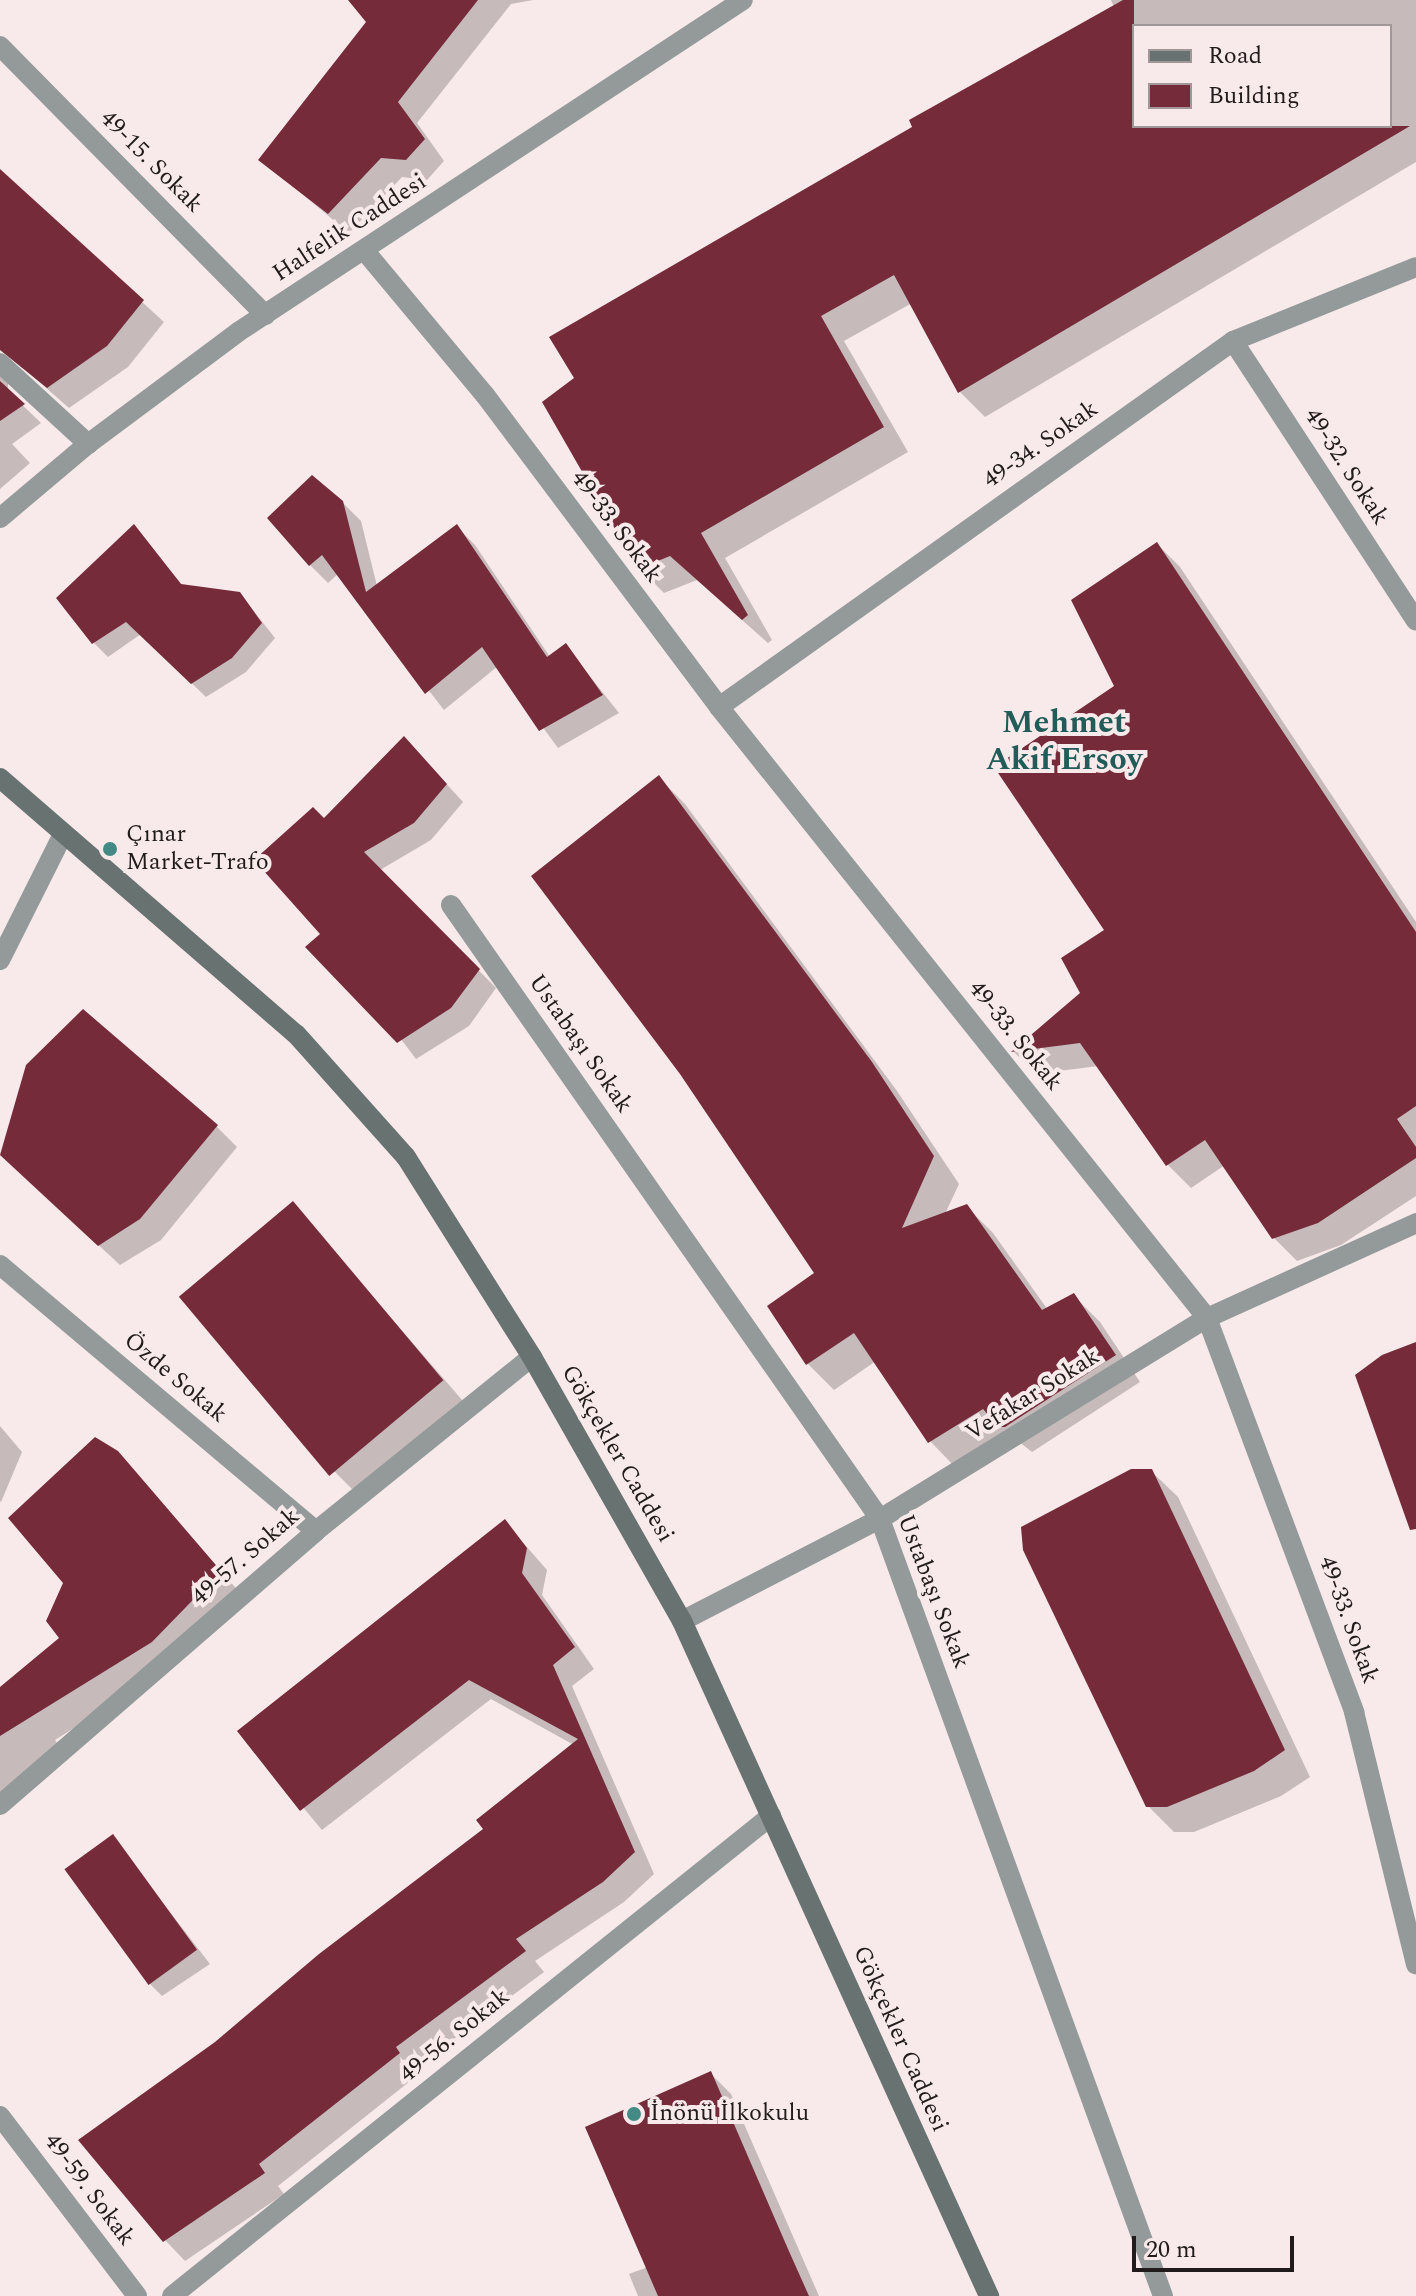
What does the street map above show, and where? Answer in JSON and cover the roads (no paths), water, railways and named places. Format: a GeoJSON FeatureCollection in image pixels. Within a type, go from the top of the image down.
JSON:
{"type":"FeatureCollection","features":[{"type":"Feature","properties":{"kind":"main road","name":"Gökçekler Caddesi"},"geometry":{"type":"LineString","coordinates":[[0,778],[296,1034],[406,1157],[532,1357],[682,1621],[989,2296]]}},
{"type":"Feature","properties":{"kind":"street","name":"Halfelik Caddesi"},"geometry":{"type":"LineString","coordinates":[[0,518],[88,444],[265,315],[732,2]]}},
{"type":"Feature","properties":{"kind":"street","name":"49-15. Sokak"},"geometry":{"type":"LineString","coordinates":[[0,46],[265,315]]}},
{"type":"Feature","properties":{"kind":"street","name":"49-33. Sokak"},"geometry":{"type":"LineString","coordinates":[[364,250],[485,395],[719,707],[1207,1318],[1354,1712],[1416,1965]]}},
{"type":"Feature","properties":{"kind":"street","name":"49-34. Sokak"},"geometry":{"type":"LineString","coordinates":[[719,707],[1233,341],[1416,267]]}},
{"type":"Feature","properties":{"kind":"street","name":"49-32. Sokak"},"geometry":{"type":"LineString","coordinates":[[1233,341],[1416,621]]}},
{"type":"Feature","properties":{"kind":"street"},"geometry":{"type":"LineString","coordinates":[[0,363],[88,444]]}},
{"type":"Feature","properties":{"kind":"street"},"geometry":{"type":"LineString","coordinates":[[0,960],[63,834]]}},
{"type":"Feature","properties":{"kind":"street","name":"Ustabaşı Sokak"},"geometry":{"type":"LineString","coordinates":[[451,905],[880,1519],[1163,2296]]}},
{"type":"Feature","properties":{"kind":"street","name":"Vefakar Sokak"},"geometry":{"type":"LineString","coordinates":[[682,1621],[880,1519],[1207,1318],[1416,1223]]}},
{"type":"Feature","properties":{"kind":"street","name":"Özde Sokak"},"geometry":{"type":"LineString","coordinates":[[0,1265],[316,1531]]}},
{"type":"Feature","properties":{"kind":"street","name":"49-57. Sokak"},"geometry":{"type":"LineString","coordinates":[[0,1805],[316,1531],[532,1357]]}},
{"type":"Feature","properties":{"kind":"street","name":"49-56. Sokak"},"geometry":{"type":"LineString","coordinates":[[172,2296],[771,1816]]}},
{"type":"Feature","properties":{"kind":"street","name":"49-59. Sokak"},"geometry":{"type":"LineString","coordinates":[[0,2116],[137,2296]]}},
{"type":"Feature","properties":{"kind":"place","name":"Çınar Market-Trafo"},"geometry":{"type":"Point","coordinates":[110,849]}},
{"type":"Feature","properties":{"kind":"place","name":"İnönü İlkokulu"},"geometry":{"type":"Point","coordinates":[634,2114]}},
{"type":"Feature","properties":{"kind":"district","name":"Mehmet Akif Ersoy"},"geometry":{"type":"Point","coordinates":[1064,742]}}]}
